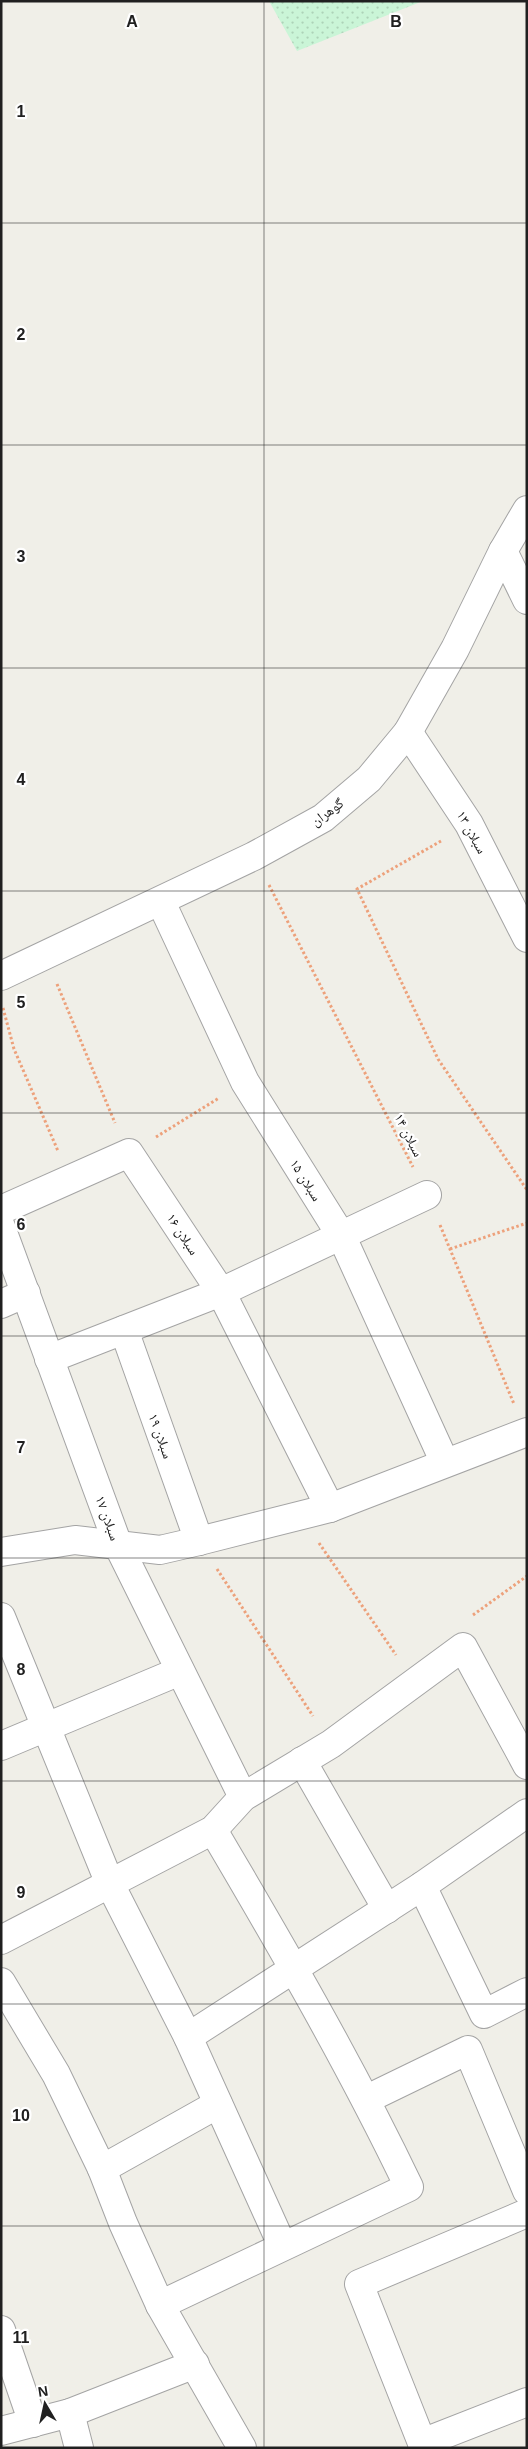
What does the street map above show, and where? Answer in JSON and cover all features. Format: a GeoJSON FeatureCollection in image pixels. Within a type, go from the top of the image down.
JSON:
{"type":"FeatureCollection","features":[{"type":"Feature","properties":{"kind":"street","name":"گوهران"},"geometry":{"type":"LineString","coordinates":[[1,976],[161,902],[254,856],[323,818],[369,779],[408,732],[455,649],[503,551],[527,510]]}},
{"type":"Feature","properties":{"kind":"street"},"geometry":{"type":"LineString","coordinates":[[503,551],[527,600]]}},
{"type":"Feature","properties":{"kind":"street","name":"سبلان ۱۳"},"geometry":{"type":"LineString","coordinates":[[408,732],[469,824],[527,938]]}},
{"type":"Feature","properties":{"kind":"street","name":"سبلان ۱۵"},"geometry":{"type":"LineString","coordinates":[[161,902],[245,1082],[342,1237],[445,1463]]}},
{"type":"Feature","properties":{"kind":"street"},"geometry":{"type":"LineString","coordinates":[[1,1210],[129,1153]]}},
{"type":"Feature","properties":{"kind":"street","name":"سبلان ۱۶"},"geometry":{"type":"LineString","coordinates":[[129,1153],[221,1292],[330,1508]]}},
{"type":"Feature","properties":{"kind":"street"},"geometry":{"type":"LineString","coordinates":[[50,1359],[221,1292],[342,1237],[427,1195]]}},
{"type":"Feature","properties":{"kind":"street","name":"سبلان ۱۷"},"geometry":{"type":"LineString","coordinates":[[1,1227],[118,1545],[243,1797]]}},
{"type":"Feature","properties":{"kind":"street"},"geometry":{"type":"LineString","coordinates":[[1,1304],[26,1293]]}},
{"type":"Feature","properties":{"kind":"street","name":"سبلان ۱۹"},"geometry":{"type":"LineString","coordinates":[[124,1330],[199,1541]]}},
{"type":"Feature","properties":{"kind":"street"},"geometry":{"type":"LineString","coordinates":[[1,1552],[75,1540],[160,1550],[330,1508],[526,1433]]}},
{"type":"Feature","properties":{"kind":"street"},"geometry":{"type":"LineString","coordinates":[[1,1617],[110,1884],[188,2037],[282,2245]]}},
{"type":"Feature","properties":{"kind":"street"},"geometry":{"type":"LineString","coordinates":[[1,1940],[212,1830],[243,1797],[331,1744],[463,1647],[527,1765]]}},
{"type":"Feature","properties":{"kind":"street"},"geometry":{"type":"LineString","coordinates":[[1,1746],[180,1671]]}},
{"type":"Feature","properties":{"kind":"street"},"geometry":{"type":"LineString","coordinates":[[302,1761],[387,1909]]}},
{"type":"Feature","properties":{"kind":"street"},"geometry":{"type":"LineString","coordinates":[[188,2037],[295,1970],[422,1886],[527,1813]]}},
{"type":"Feature","properties":{"kind":"street"},"geometry":{"type":"LineString","coordinates":[[160,2305],[282,2245],[409,2187],[367,2099],[295,1970],[212,1830]]}},
{"type":"Feature","properties":{"kind":"street"},"geometry":{"type":"LineString","coordinates":[[422,1886],[484,2014],[527,1992]]}},
{"type":"Feature","properties":{"kind":"street"},"geometry":{"type":"LineString","coordinates":[[1,1982],[56,2074],[102,2168],[123,2223],[160,2305],[196,2364],[242,2448]]}},
{"type":"Feature","properties":{"kind":"street"},"geometry":{"type":"LineString","coordinates":[[367,2099],[468,2050],[527,2192]]}},
{"type":"Feature","properties":{"kind":"street"},"geometry":{"type":"LineString","coordinates":[[102,2168],[218,2104]]}},
{"type":"Feature","properties":{"kind":"street"},"geometry":{"type":"LineString","coordinates":[[527,2213],[359,2284],[423,2445],[527,2402]]}},
{"type":"Feature","properties":{"kind":"street"},"geometry":{"type":"LineString","coordinates":[[1,2330],[33,2423]]}},
{"type":"Feature","properties":{"kind":"street"},"geometry":{"type":"LineString","coordinates":[[1,2431],[70,2414],[196,2364]]}},
{"type":"Feature","properties":{"kind":"street"},"geometry":{"type":"LineString","coordinates":[[70,2414],[79,2448]]}},
{"type":"Feature","properties":{"kind":"path"},"geometry":{"type":"LineString","coordinates":[[469,824],[357,889],[438,1059],[527,1190]]}},
{"type":"Feature","properties":{"kind":"path","name":"سبلان ۱۴"},"geometry":{"type":"LineString","coordinates":[[254,856],[427,1195],[526,1433]]}},
{"type":"Feature","properties":{"kind":"path"},"geometry":{"type":"LineString","coordinates":[[45,955],[129,1153],[245,1082]]}},
{"type":"Feature","properties":{"kind":"path"},"geometry":{"type":"LineString","coordinates":[[1,1003],[14,1050],[70,1179]]}},
{"type":"Feature","properties":{"kind":"path"},"geometry":{"type":"LineString","coordinates":[[450,1249],[527,1223]]}},
{"type":"Feature","properties":{"kind":"path"},"geometry":{"type":"LineString","coordinates":[[300,1515],[415,1682]]}},
{"type":"Feature","properties":{"kind":"path"},"geometry":{"type":"LineString","coordinates":[[199,1541],[331,1744]]}},
{"type":"Feature","properties":{"kind":"path"},"geometry":{"type":"LineString","coordinates":[[463,1647],[457,1627],[527,1576]]}},
{"type":"Feature","properties":{"kind":"green space"},"geometry":{"type":"Polygon","coordinates":[[[269,1],[423,1],[297,51],[269,1]]]}}]}
